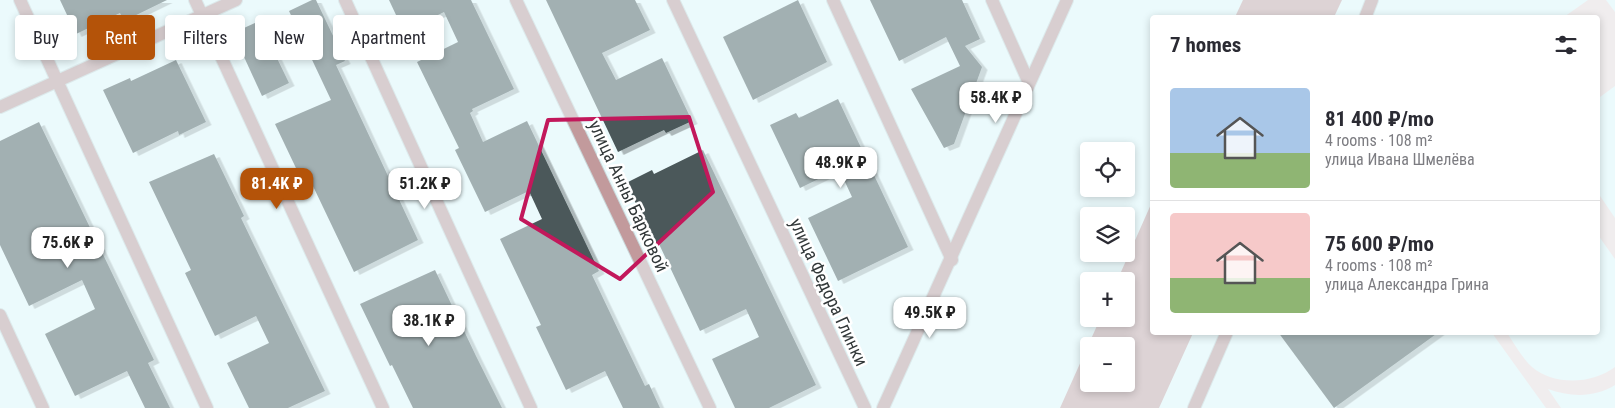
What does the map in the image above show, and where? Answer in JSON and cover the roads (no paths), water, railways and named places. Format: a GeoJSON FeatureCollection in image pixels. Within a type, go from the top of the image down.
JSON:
{"type":"FeatureCollection","features":[{"type":"Feature","properties":{"kind":"street"},"geometry":{"type":"LineString","coordinates":[[20,0],[207,408]]}},
{"type":"Feature","properties":{"kind":"street"},"geometry":{"type":"LineString","coordinates":[[195,0],[202,15],[236,0]]}},
{"type":"Feature","properties":{"kind":"street"},"geometry":{"type":"LineString","coordinates":[[345,0],[531,408]]}},
{"type":"Feature","properties":{"kind":"street","name":"улица Анны Барковой"},"geometry":{"type":"LineString","coordinates":[[516,0],[710,408]]}},
{"type":"Feature","properties":{"kind":"street","name":"улица Федора Глинки"},"geometry":{"type":"LineString","coordinates":[[673,0],[865,408]]}},
{"type":"Feature","properties":{"kind":"street"},"geometry":{"type":"LineString","coordinates":[[833,0],[952,260]]}},
{"type":"Feature","properties":{"kind":"street"},"geometry":{"type":"LineString","coordinates":[[992,0],[1029,83]]}},
{"type":"Feature","properties":{"kind":"street"},"geometry":{"type":"LineString","coordinates":[[883,408],[952,260],[1067,0]]}},
{"type":"Feature","properties":{"kind":"street"},"geometry":{"type":"LineString","coordinates":[[1366,15],[1372,0]]}},
{"type":"Feature","properties":{"kind":"street"},"geometry":{"type":"LineString","coordinates":[[0,107],[165,32]]}},
{"type":"Feature","properties":{"kind":"street"},"geometry":{"type":"LineString","coordinates":[[223,60],[383,408]]}},
{"type":"Feature","properties":{"kind":"street"},"geometry":{"type":"LineString","coordinates":[[0,315],[43,408]]}},
{"type":"Feature","properties":{"kind":"street"},"geometry":{"type":"LineString","coordinates":[[1194,408],[1226,335]]}}]}
